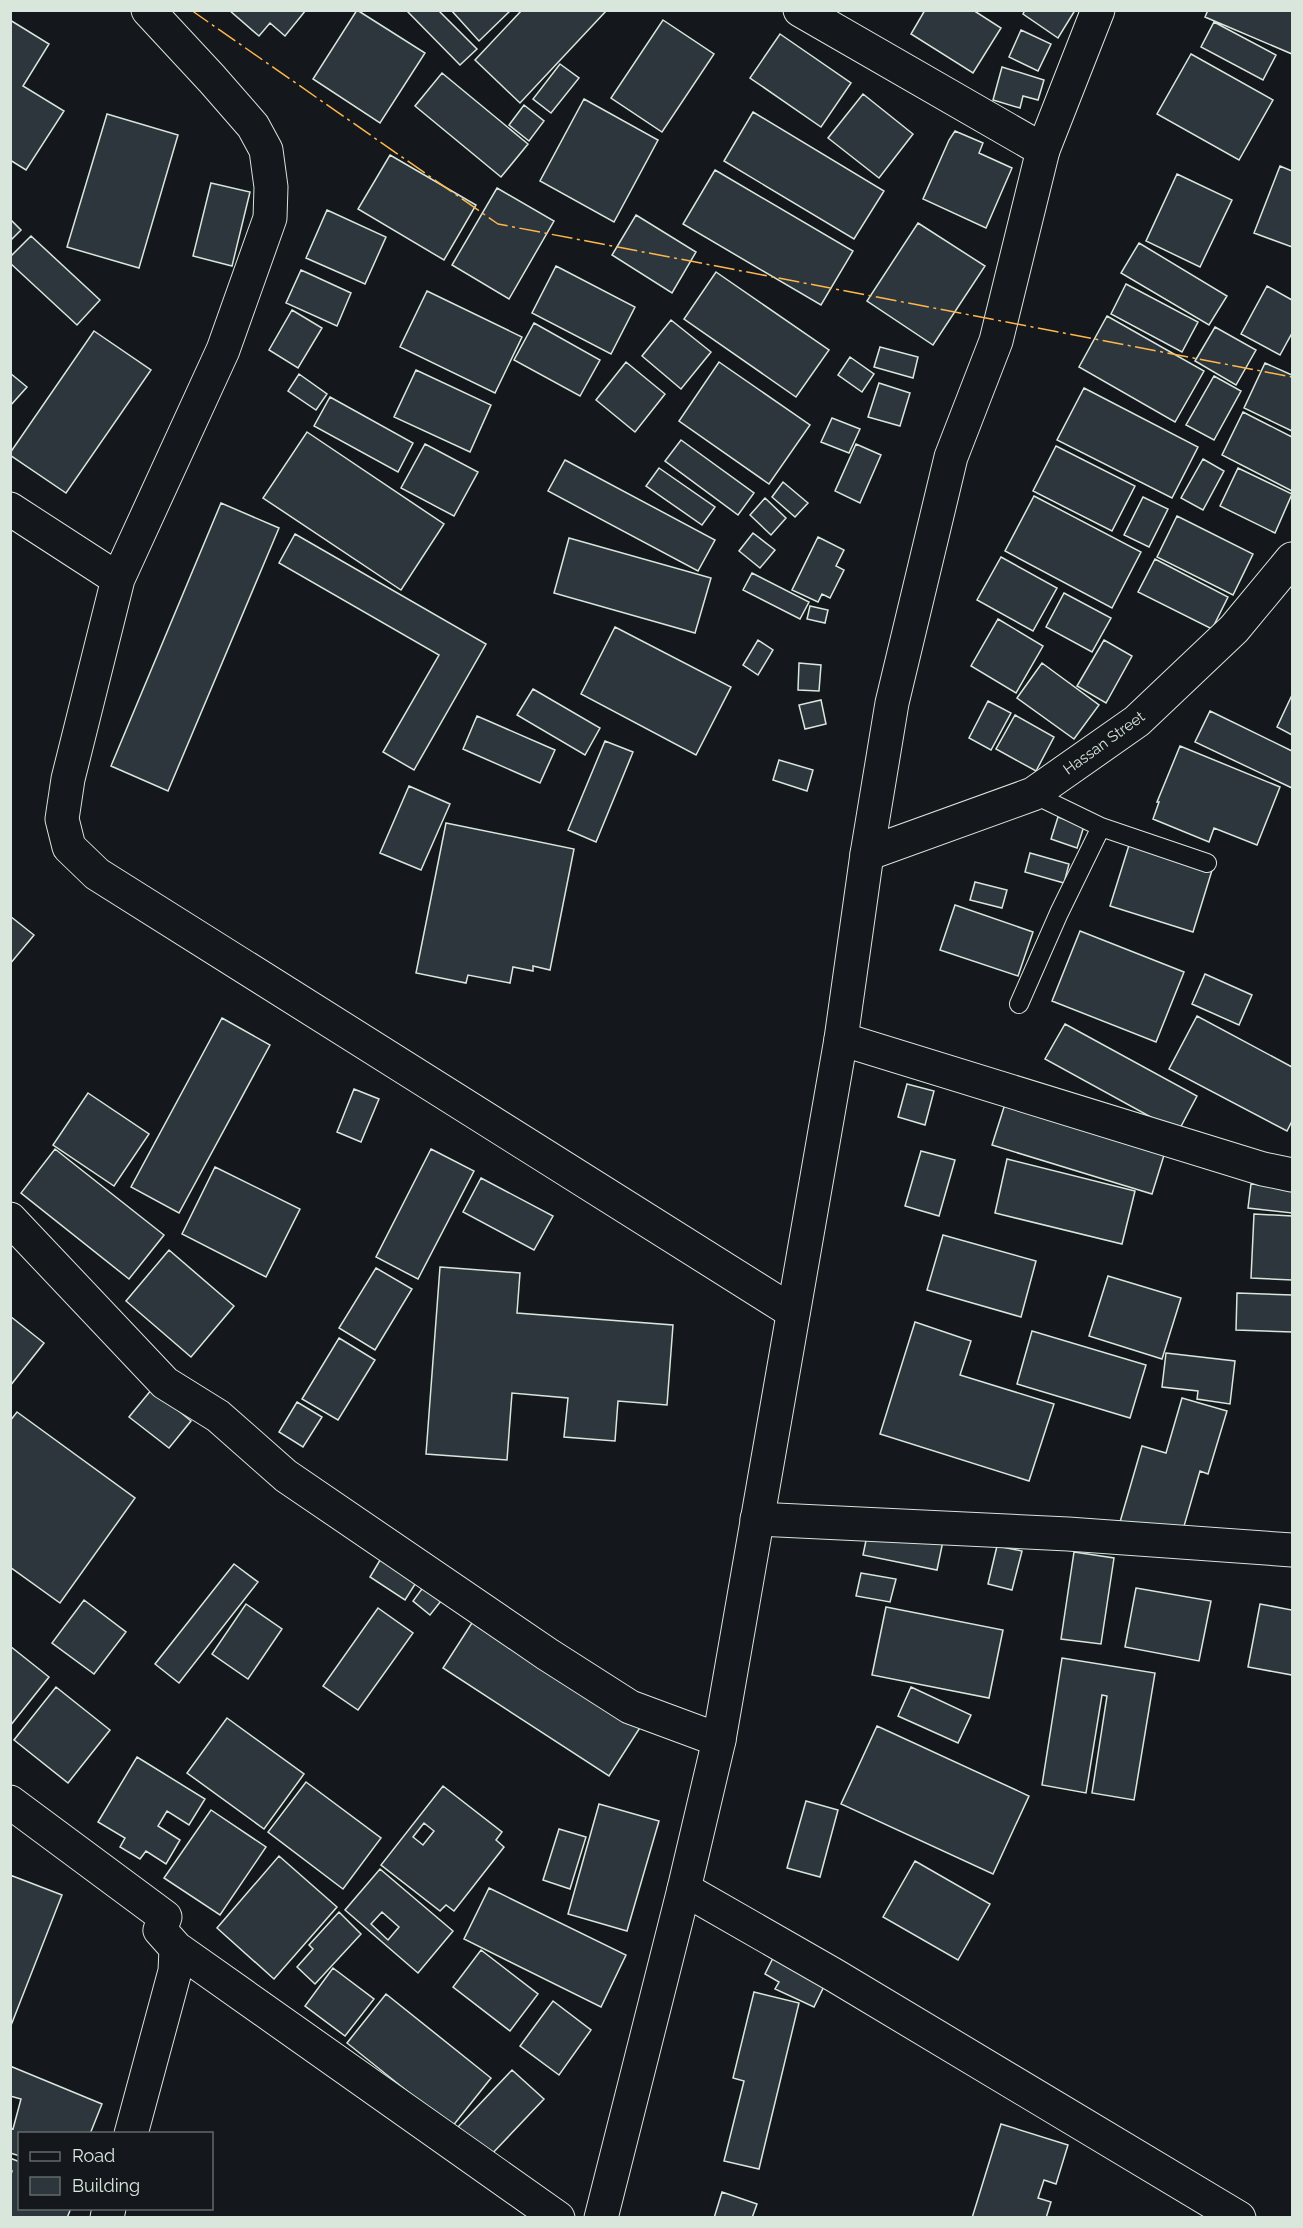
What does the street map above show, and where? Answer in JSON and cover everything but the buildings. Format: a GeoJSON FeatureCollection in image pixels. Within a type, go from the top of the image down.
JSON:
{"type":"FeatureCollection","features":[{"type":"Feature","properties":{"kind":"street"},"geometry":{"type":"LineString","coordinates":[[148,10],[253,126],[266,150],[271,187],[270,218],[223,350],[118,579],[68,779],[62,819],[69,847],[97,874],[794,1311]]}},
{"type":"Feature","properties":{"kind":"street"},"geometry":{"type":"LineString","coordinates":[[800,10],[1043,150]]}},
{"type":"Feature","properties":{"kind":"street"},"geometry":{"type":"LineString","coordinates":[[601,2217],[719,1740],[841,1040],[867,854],[892,703],[951,457],[996,341],[1043,150],[1098,10]]}},
{"type":"Feature","properties":{"kind":"street"},"geometry":{"type":"LineString","coordinates":[[10,509],[118,579]]}},
{"type":"Feature","properties":{"kind":"street","name":"Hassan Street"},"geometry":{"type":"LineString","coordinates":[[867,854],[1033,794],[1137,721],[1234,629],[1293,559]]}},
{"type":"Feature","properties":{"kind":"street"},"geometry":{"type":"LineString","coordinates":[[841,1040],[1263,1168],[1293,1175]]}},
{"type":"Feature","properties":{"kind":"street"},"geometry":{"type":"LineString","coordinates":[[10,1219],[165,1383],[218,1416],[286,1476],[547,1654],[630,1707],[719,1740]]}},
{"type":"Feature","properties":{"kind":"street"},"geometry":{"type":"LineString","coordinates":[[757,1519],[1068,1534],[1293,1550]]}},
{"type":"Feature","properties":{"kind":"street"},"geometry":{"type":"LineString","coordinates":[[10,1802],[165,1917],[160,1929],[177,1948],[558,2217]]}},
{"type":"Feature","properties":{"kind":"street"},"geometry":{"type":"LineString","coordinates":[[684,1888],[1239,2217]]}},
{"type":"Feature","properties":{"kind":"street"},"geometry":{"type":"LineString","coordinates":[[131,2132],[175,1971],[177,1948]]}},
{"type":"Feature","properties":{"kind":"lane"},"geometry":{"type":"LineString","coordinates":[[1033,794],[1101,827],[1207,863]]}},
{"type":"Feature","properties":{"kind":"lane"},"geometry":{"type":"LineString","coordinates":[[1019,1004],[1059,913],[1101,827]]}},
{"type":"Feature","properties":{"kind":"power"},"geometry":{"type":"LineString","coordinates":[[191,10],[498,224],[1292,377]]}}]}
